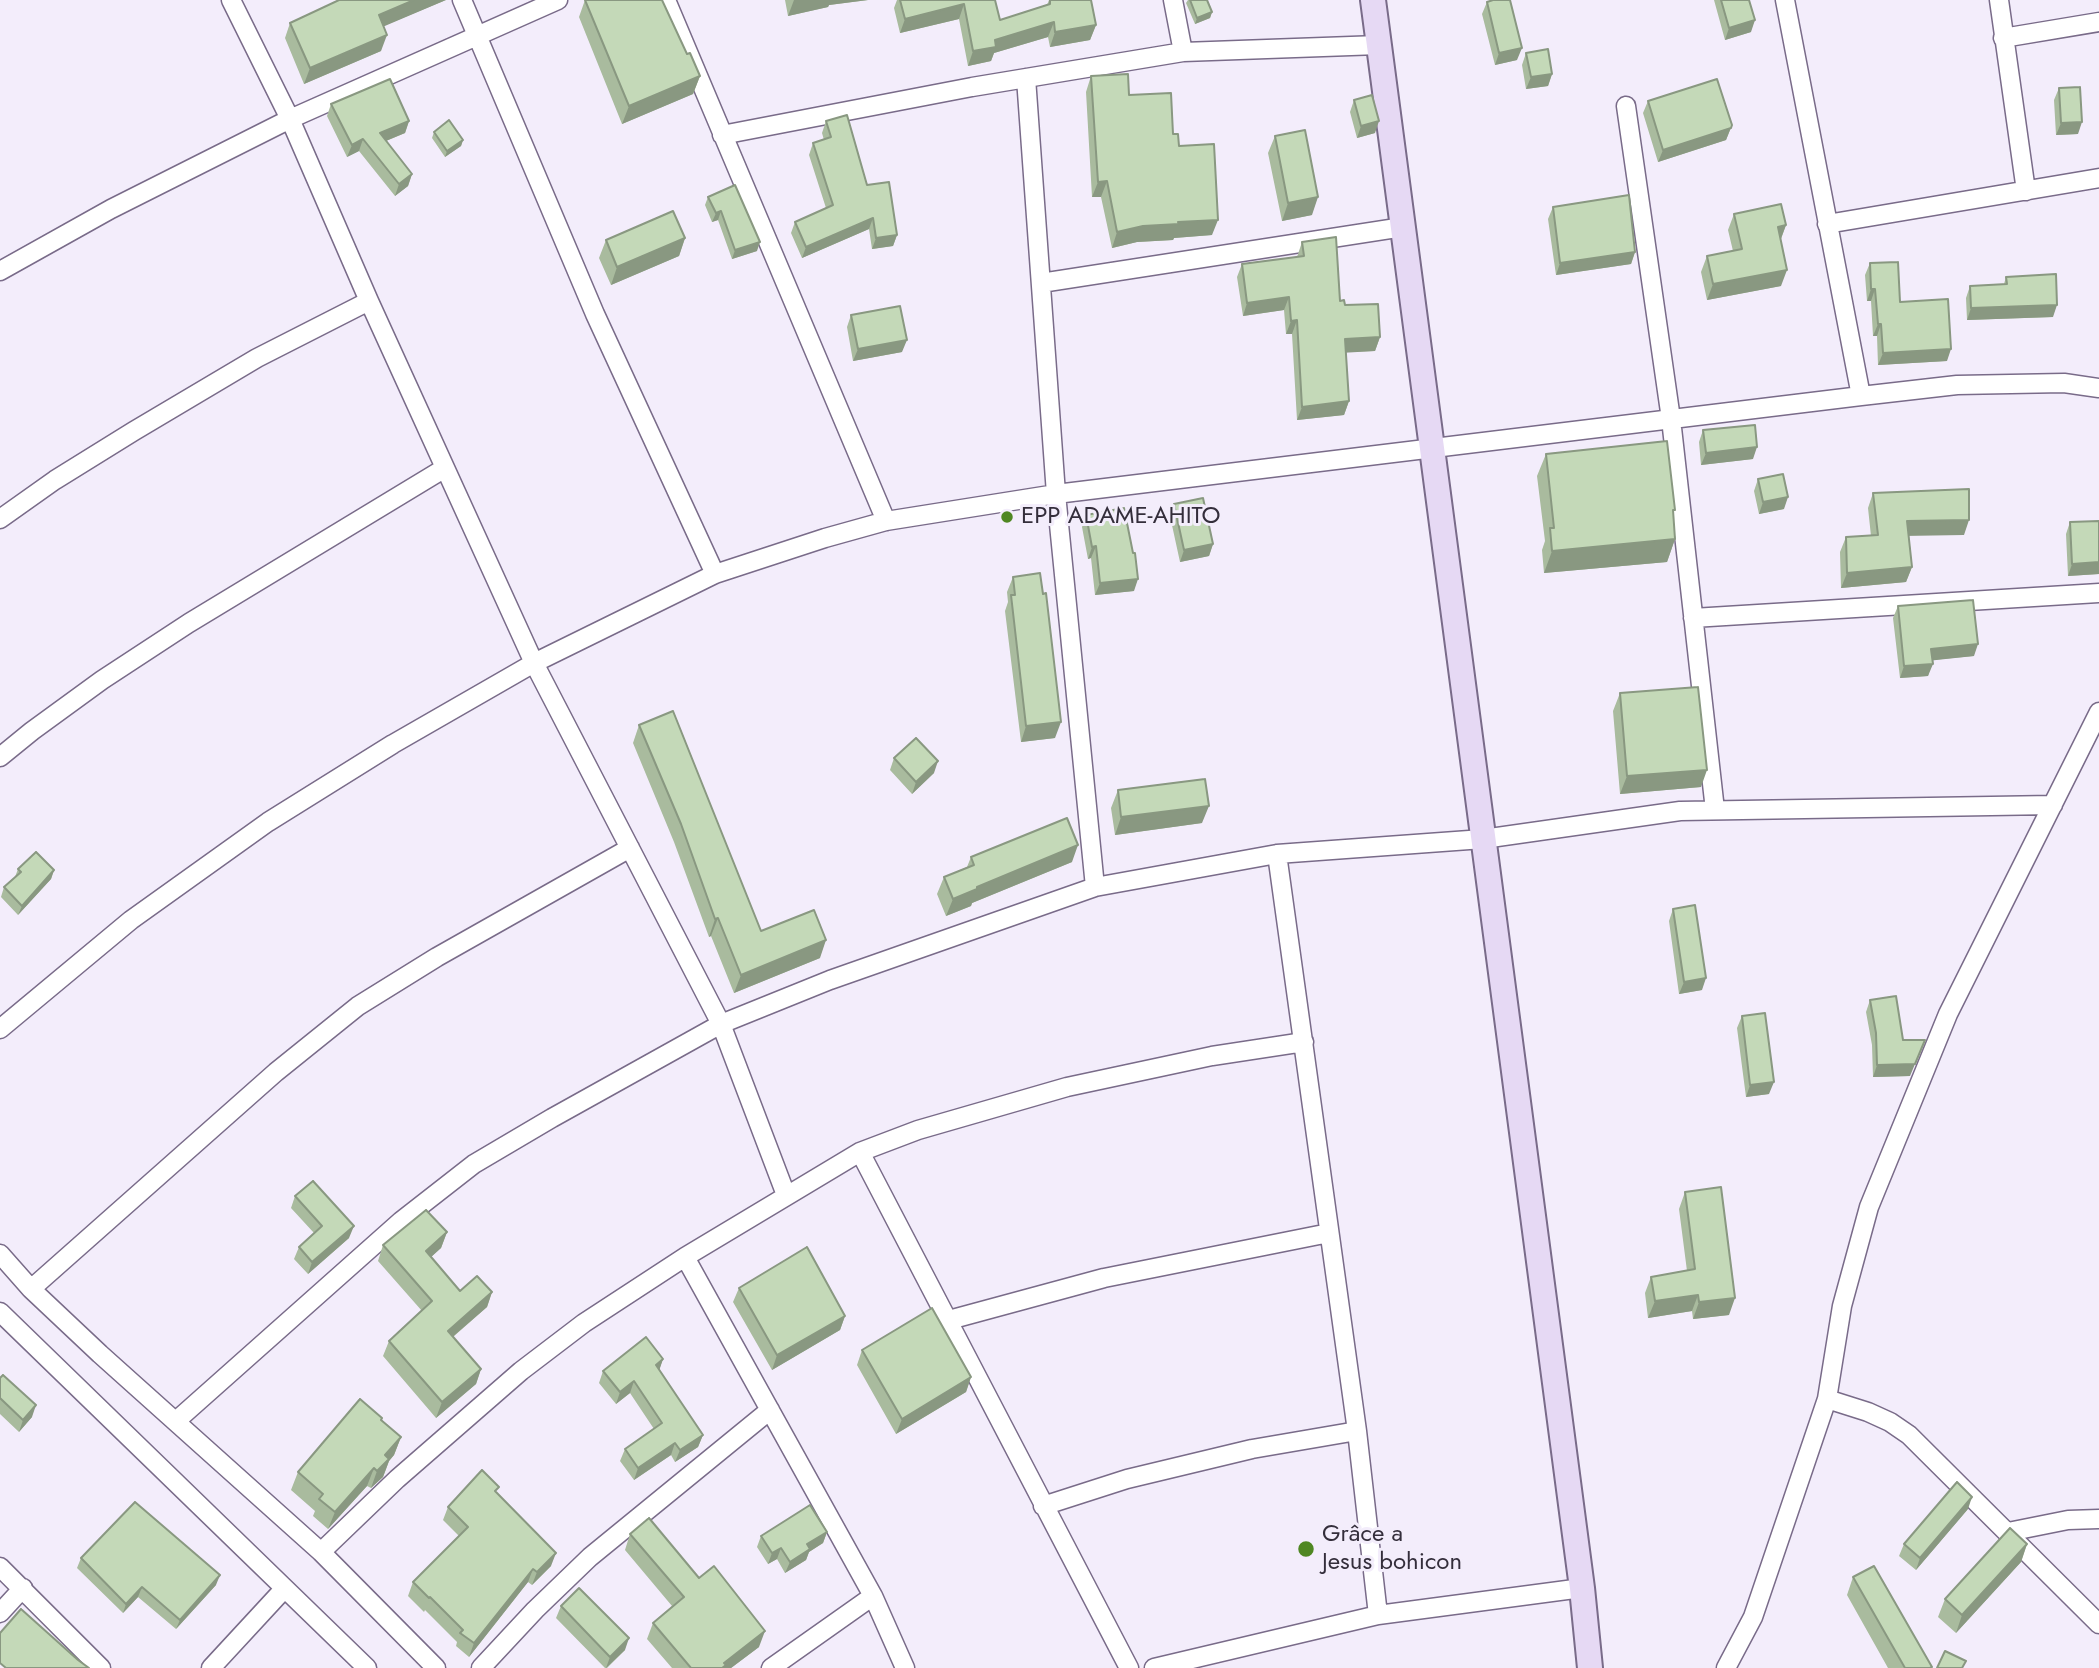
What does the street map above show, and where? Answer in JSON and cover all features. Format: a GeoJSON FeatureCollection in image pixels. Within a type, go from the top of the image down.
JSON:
{"type":"FeatureCollection","features":[{"type":"Feature","properties":{"kind":"main road"},"geometry":{"type":"LineString","coordinates":[[1373,0],[1582,1588],[1590,1668]]}},
{"type":"Feature","properties":{"kind":"main road"},"geometry":{"type":"LineString","coordinates":[[1582,1588],[1602,1668]]}},
{"type":"Feature","properties":{"kind":"street"},"geometry":{"type":"LineString","coordinates":[[231,0],[290,119],[369,301],[534,663],[721,1024],[786,1195]]}},
{"type":"Feature","properties":{"kind":"street"},"geometry":{"type":"LineString","coordinates":[[462,0],[595,314],[715,574]]}},
{"type":"Feature","properties":{"kind":"street"},"geometry":{"type":"LineString","coordinates":[[0,271],[111,209],[290,119],[476,34],[558,0]]}},
{"type":"Feature","properties":{"kind":"street"},"geometry":{"type":"LineString","coordinates":[[666,0],[886,521]]}},
{"type":"Feature","properties":{"kind":"street"},"geometry":{"type":"LineString","coordinates":[[1173,0],[1183,52]]}},
{"type":"Feature","properties":{"kind":"street"},"geometry":{"type":"LineString","coordinates":[[1785,0],[1861,396]]}},
{"type":"Feature","properties":{"kind":"street"},"geometry":{"type":"LineString","coordinates":[[1999,0],[2026,191]]}},
{"type":"Feature","properties":{"kind":"street"},"geometry":{"type":"LineString","coordinates":[[2003,38],[2099,22]]}},
{"type":"Feature","properties":{"kind":"street"},"geometry":{"type":"LineString","coordinates":[[722,135],[1026,78],[1183,52],[1379,44]]}},
{"type":"Feature","properties":{"kind":"street"},"geometry":{"type":"LineString","coordinates":[[1026,78],[1056,494],[1096,887]]}},
{"type":"Feature","properties":{"kind":"street"},"geometry":{"type":"LineString","coordinates":[[1626,106],[1671,419],[1715,810]]}},
{"type":"Feature","properties":{"kind":"street"},"geometry":{"type":"LineString","coordinates":[[1827,224],[2099,178]]}},
{"type":"Feature","properties":{"kind":"street"},"geometry":{"type":"LineString","coordinates":[[1041,283],[1403,227]]}},
{"type":"Feature","properties":{"kind":"street"},"geometry":{"type":"LineString","coordinates":[[0,519],[55,480],[201,391],[257,358],[369,301]]}},
{"type":"Feature","properties":{"kind":"street"},"geometry":{"type":"LineString","coordinates":[[0,1029],[131,920],[268,822],[393,744],[534,663],[715,574],[825,538],[886,521],[1056,494],[1861,396],[1957,386],[2064,383],[2099,388]]}},
{"type":"Feature","properties":{"kind":"street"},"geometry":{"type":"LineString","coordinates":[[0,757],[102,680],[189,623],[445,468]]}},
{"type":"Feature","properties":{"kind":"street"},"geometry":{"type":"LineString","coordinates":[[1693,618],[2099,593]]}},
{"type":"Feature","properties":{"kind":"street"},"geometry":{"type":"LineString","coordinates":[[1726,1668],[1753,1617],[1828,1399],[1842,1306],[1868,1207],[1948,1014],[2099,712]]}},
{"type":"Feature","properties":{"kind":"street"},"geometry":{"type":"LineString","coordinates":[[176,1421],[401,1221],[474,1164],[552,1118],[721,1024],[830,980],[1096,887],[1277,854],[1483,839],[1681,811],[2053,805]]}},
{"type":"Feature","properties":{"kind":"street"},"geometry":{"type":"LineString","coordinates":[[31,1289],[276,1072],[358,1006],[437,957],[630,848]]}},
{"type":"Feature","properties":{"kind":"street"},"geometry":{"type":"LineString","coordinates":[[1277,854],[1357,1431],[1378,1615]]}},
{"type":"Feature","properties":{"kind":"street"},"geometry":{"type":"LineString","coordinates":[[321,1552],[397,1479],[521,1371],[584,1323],[685,1257],[860,1152],[918,1130],[1067,1087],[1212,1056],[1304,1042]]}},
{"type":"Feature","properties":{"kind":"street"},"geometry":{"type":"LineString","coordinates":[[860,1152],[1129,1668]]}},
{"type":"Feature","properties":{"kind":"street"},"geometry":{"type":"LineString","coordinates":[[948,1320],[1104,1278],[1329,1233]]}},
{"type":"Feature","properties":{"kind":"street"},"geometry":{"type":"LineString","coordinates":[[0,1254],[31,1289],[321,1552],[436,1668]]}},
{"type":"Feature","properties":{"kind":"street"},"geometry":{"type":"LineString","coordinates":[[685,1257],[873,1596],[905,1668]]}},
{"type":"Feature","properties":{"kind":"street"},"geometry":{"type":"LineString","coordinates":[[0,1312],[367,1668]]}},
{"type":"Feature","properties":{"kind":"street"},"geometry":{"type":"LineString","coordinates":[[1828,1399],[1868,1412],[1909,1434],[2099,1624]]}},
{"type":"Feature","properties":{"kind":"street"},"geometry":{"type":"LineString","coordinates":[[481,1668],[535,1610],[590,1557],[770,1410]]}},
{"type":"Feature","properties":{"kind":"street"},"geometry":{"type":"LineString","coordinates":[[1043,1506],[1152,1473],[1252,1449],[1357,1431]]}},
{"type":"Feature","properties":{"kind":"street"},"geometry":{"type":"LineString","coordinates":[[2008,1532],[2068,1520],[2099,1519]]}},
{"type":"Feature","properties":{"kind":"street"},"geometry":{"type":"LineString","coordinates":[[0,1567],[101,1668]]}},
{"type":"Feature","properties":{"kind":"street"},"geometry":{"type":"LineString","coordinates":[[0,1613],[23,1588]]}},
{"type":"Feature","properties":{"kind":"street"},"geometry":{"type":"LineString","coordinates":[[1154,1668],[1378,1615],[1582,1588]]}},
{"type":"Feature","properties":{"kind":"street"},"geometry":{"type":"LineString","coordinates":[[211,1668],[284,1589]]}},
{"type":"Feature","properties":{"kind":"street"},"geometry":{"type":"LineString","coordinates":[[771,1668],[873,1596]]}},
{"type":"Feature","properties":{"kind":"building"},"geometry":{"type":"Polygon","coordinates":[[[339,0],[414,0],[379,15],[387,35],[310,68],[290,23],[339,0]]]}},
{"type":"Feature","properties":{"kind":"building"},"geometry":{"type":"Polygon","coordinates":[[[585,0],[662,0],[700,76],[629,106],[585,0]]]}},
{"type":"Feature","properties":{"kind":"building"},"geometry":{"type":"Polygon","coordinates":[[[900,0],[995,0],[1000,20],[1050,4],[1050,0],[1091,0],[1096,25],[1055,32],[1054,22],[995,40],[996,47],[973,51],[964,4],[905,19],[900,0]]]}},
{"type":"Feature","properties":{"kind":"building"},"geometry":{"type":"Polygon","coordinates":[[[1190,0],[1207,0],[1212,12],[1197,18],[1190,0]]]}},
{"type":"Feature","properties":{"kind":"building"},"geometry":{"type":"Polygon","coordinates":[[[1510,0],[1522,48],[1499,53],[1487,2],[1510,0]]]}},
{"type":"Feature","properties":{"kind":"building"},"geometry":{"type":"Polygon","coordinates":[[[1721,0],[1749,0],[1755,20],[1729,28],[1721,0]]]}},
{"type":"Feature","properties":{"kind":"building"},"geometry":{"type":"Polygon","coordinates":[[[1548,49],[1552,74],[1531,77],[1526,53],[1548,49]]]}},
{"type":"Feature","properties":{"kind":"building"},"geometry":{"type":"Polygon","coordinates":[[[1128,74],[1129,95],[1171,93],[1173,134],[1178,134],[1179,146],[1214,144],[1218,220],[1143,226],[1117,232],[1107,181],[1098,182],[1091,76],[1128,74]]]}},
{"type":"Feature","properties":{"kind":"building"},"geometry":{"type":"Polygon","coordinates":[[[390,79],[409,121],[380,133],[412,174],[399,184],[363,139],[352,145],[331,104],[390,79]]]}},
{"type":"Feature","properties":{"kind":"building"},"geometry":{"type":"Polygon","coordinates":[[[1717,79],[1731,128],[1663,150],[1648,101],[1717,79]]]}},
{"type":"Feature","properties":{"kind":"building"},"geometry":{"type":"Polygon","coordinates":[[[2080,87],[2082,122],[2061,123],[2059,88],[2080,87]]]}},
{"type":"Feature","properties":{"kind":"building"},"geometry":{"type":"Polygon","coordinates":[[[1372,95],[1379,121],[1361,126],[1354,100],[1372,95]]]}},
{"type":"Feature","properties":{"kind":"building"},"geometry":{"type":"Polygon","coordinates":[[[847,115],[867,185],[889,182],[897,235],[876,238],[873,218],[806,247],[795,222],[833,205],[813,143],[831,137],[826,121],[847,115]]]}},
{"type":"Feature","properties":{"kind":"building"},"geometry":{"type":"Polygon","coordinates":[[[449,120],[463,140],[447,151],[434,132],[449,120]]]}},
{"type":"Feature","properties":{"kind":"building"},"geometry":{"type":"Polygon","coordinates":[[[1305,130],[1318,197],[1288,203],[1275,136],[1305,130]]]}},
{"type":"Feature","properties":{"kind":"building"},"geometry":{"type":"Polygon","coordinates":[[[735,185],[760,242],[735,250],[721,211],[716,213],[708,197],[735,185]]]}},
{"type":"Feature","properties":{"kind":"building"},"geometry":{"type":"Polygon","coordinates":[[[1629,195],[1635,252],[1560,263],[1553,207],[1629,195]]]}},
{"type":"Feature","properties":{"kind":"building"},"geometry":{"type":"Polygon","coordinates":[[[1781,204],[1786,225],[1778,227],[1787,270],[1713,284],[1707,256],[1742,249],[1734,214],[1781,204]]]}},
{"type":"Feature","properties":{"kind":"building"},"geometry":{"type":"Polygon","coordinates":[[[673,211],[685,238],[617,267],[606,240],[673,211]]]}},
{"type":"Feature","properties":{"kind":"building"},"geometry":{"type":"Polygon","coordinates":[[[1336,237],[1340,301],[1344,300],[1345,305],[1378,304],[1380,337],[1345,339],[1349,401],[1302,407],[1297,320],[1291,321],[1289,297],[1247,303],[1242,264],[1304,256],[1302,242],[1336,237]]]}},
{"type":"Feature","properties":{"kind":"building"},"geometry":{"type":"Polygon","coordinates":[[[1898,262],[1900,302],[1948,299],[1951,349],[1883,353],[1875,289],[1871,289],[1870,263],[1898,262]]]}},
{"type":"Feature","properties":{"kind":"building"},"geometry":{"type":"Polygon","coordinates":[[[2056,274],[2057,305],[1971,308],[1970,286],[2007,284],[2006,277],[2056,274]]]}},
{"type":"Feature","properties":{"kind":"building"},"geometry":{"type":"Polygon","coordinates":[[[900,306],[907,340],[858,349],[851,315],[900,306]]]}},
{"type":"Feature","properties":{"kind":"building"},"geometry":{"type":"Polygon","coordinates":[[[1755,425],[1757,447],[1706,453],[1703,430],[1755,425]]]}},
{"type":"Feature","properties":{"kind":"building"},"geometry":{"type":"Polygon","coordinates":[[[1667,441],[1675,510],[1675,539],[1552,551],[1550,528],[1554,528],[1546,454],[1667,441]]]}},
{"type":"Feature","properties":{"kind":"building"},"geometry":{"type":"Polygon","coordinates":[[[1783,474],[1788,497],[1763,502],[1758,479],[1783,474]]]}},
{"type":"Feature","properties":{"kind":"building"},"geometry":{"type":"Polygon","coordinates":[[[1969,489],[1969,520],[1907,521],[1912,567],[1847,573],[1846,537],[1878,535],[1873,493],[1969,489]]]}},
{"type":"Feature","properties":{"kind":"building"},"geometry":{"type":"Polygon","coordinates":[[[1203,498],[1213,544],[1184,550],[1174,504],[1203,498]]]}},
{"type":"Feature","properties":{"kind":"building"},"geometry":{"type":"Polygon","coordinates":[[[1124,508],[1138,579],[1100,583],[1096,546],[1092,547],[1086,515],[1124,508]]]}},
{"type":"Feature","properties":{"kind":"building"},"geometry":{"type":"Polygon","coordinates":[[[2099,521],[2099,562],[2072,564],[2070,522],[2099,521]]]}},
{"type":"Feature","properties":{"kind":"building"},"geometry":{"type":"Polygon","coordinates":[[[1040,573],[1043,594],[1046,593],[1061,722],[1026,726],[1011,595],[1015,595],[1013,577],[1040,573]]]}},
{"type":"Feature","properties":{"kind":"building"},"geometry":{"type":"Polygon","coordinates":[[[1973,600],[1978,644],[1931,649],[1933,664],[1904,666],[1898,606],[1973,600]]]}},
{"type":"Feature","properties":{"kind":"building"},"geometry":{"type":"Polygon","coordinates":[[[1698,687],[1707,770],[1627,776],[1620,693],[1698,687]]]}},
{"type":"Feature","properties":{"kind":"building"},"geometry":{"type":"Polygon","coordinates":[[[673,711],[761,931],[814,910],[826,940],[741,975],[718,918],[715,919],[681,824],[639,725],[673,711]]]}},
{"type":"Feature","properties":{"kind":"building"},"geometry":{"type":"Polygon","coordinates":[[[916,738],[938,761],[916,782],[894,758],[916,738]]]}},
{"type":"Feature","properties":{"kind":"building"},"geometry":{"type":"Polygon","coordinates":[[[1205,779],[1209,806],[1121,817],[1118,790],[1205,779]]]}},
{"type":"Feature","properties":{"kind":"building"},"geometry":{"type":"Polygon","coordinates":[[[1067,818],[1078,845],[953,899],[944,877],[974,865],[971,857],[1067,818]]]}},
{"type":"Feature","properties":{"kind":"building"},"geometry":{"type":"Polygon","coordinates":[[[36,852],[54,870],[22,906],[4,887],[21,872],[18,869],[36,852]]]}},
{"type":"Feature","properties":{"kind":"building"},"geometry":{"type":"Polygon","coordinates":[[[1695,905],[1706,978],[1684,982],[1673,909],[1695,905]]]}},
{"type":"Feature","properties":{"kind":"building"},"geometry":{"type":"Polygon","coordinates":[[[1896,996],[1903,1040],[1925,1040],[1915,1064],[1877,1065],[1876,1033],[1870,1000],[1896,996]]]}},
{"type":"Feature","properties":{"kind":"building"},"geometry":{"type":"Polygon","coordinates":[[[1765,1013],[1774,1082],[1750,1085],[1742,1016],[1765,1013]]]}},
{"type":"Feature","properties":{"kind":"building"},"geometry":{"type":"Polygon","coordinates":[[[313,1181],[354,1226],[312,1262],[299,1247],[322,1226],[295,1196],[313,1181]]]}},
{"type":"Feature","properties":{"kind":"building"},"geometry":{"type":"Polygon","coordinates":[[[1721,1187],[1735,1298],[1699,1302],[1698,1295],[1655,1301],[1651,1277],[1695,1269],[1685,1192],[1721,1187]]]}},
{"type":"Feature","properties":{"kind":"building"},"geometry":{"type":"Polygon","coordinates":[[[426,1210],[447,1232],[426,1251],[460,1291],[477,1276],[492,1292],[448,1331],[481,1369],[442,1402],[389,1341],[432,1301],[383,1245],[426,1210]]]}},
{"type":"Feature","properties":{"kind":"building"},"geometry":{"type":"Polygon","coordinates":[[[807,1247],[845,1316],[777,1355],[739,1288],[807,1247]]]}},
{"type":"Feature","properties":{"kind":"building"},"geometry":{"type":"Polygon","coordinates":[[[932,1308],[971,1377],[902,1419],[862,1350],[932,1308]]]}},
{"type":"Feature","properties":{"kind":"building"},"geometry":{"type":"Polygon","coordinates":[[[646,1337],[663,1359],[656,1365],[703,1435],[680,1450],[675,1443],[638,1468],[625,1449],[662,1423],[634,1381],[620,1392],[603,1371],[646,1337]]]}},
{"type":"Feature","properties":{"kind":"building"},"geometry":{"type":"Polygon","coordinates":[[[3,1375],[36,1405],[23,1420],[0,1398],[0,1378],[3,1375]]]}},
{"type":"Feature","properties":{"kind":"building"},"geometry":{"type":"Polygon","coordinates":[[[360,1399],[401,1437],[385,1455],[389,1459],[377,1471],[374,1468],[335,1512],[319,1499],[323,1494],[298,1472],[360,1399]]]}},
{"type":"Feature","properties":{"kind":"building"},"geometry":{"type":"Polygon","coordinates":[[[482,1470],[499,1487],[495,1491],[556,1553],[537,1572],[533,1569],[474,1643],[460,1633],[463,1630],[413,1582],[468,1527],[448,1507],[482,1470]]]}},
{"type":"Feature","properties":{"kind":"building"},"geometry":{"type":"Polygon","coordinates":[[[1957,1482],[1972,1497],[1920,1558],[1904,1544],[1957,1482]]]}},
{"type":"Feature","properties":{"kind":"building"},"geometry":{"type":"Polygon","coordinates":[[[135,1502],[220,1575],[180,1620],[142,1587],[126,1604],[81,1558],[135,1502]]]}},
{"type":"Feature","properties":{"kind":"building"},"geometry":{"type":"Polygon","coordinates":[[[810,1505],[827,1532],[807,1544],[810,1549],[790,1562],[781,1548],[772,1553],[761,1536],[810,1505]]]}},
{"type":"Feature","properties":{"kind":"building"},"geometry":{"type":"Polygon","coordinates":[[[649,1518],[699,1578],[714,1566],[765,1631],[724,1663],[726,1665],[722,1668],[691,1668],[653,1623],[684,1597],[630,1534],[649,1518]]]}},
{"type":"Feature","properties":{"kind":"building"},"geometry":{"type":"Polygon","coordinates":[[[2010,1528],[2027,1544],[1962,1615],[1945,1599],[2010,1528]]]}},
{"type":"Feature","properties":{"kind":"building"},"geometry":{"type":"Polygon","coordinates":[[[1874,1566],[1932,1667],[1905,1668],[1853,1577],[1874,1566]]]}},
{"type":"Feature","properties":{"kind":"building"},"geometry":{"type":"Polygon","coordinates":[[[579,1588],[629,1638],[610,1657],[561,1606],[579,1588]]]}},
{"type":"Feature","properties":{"kind":"building"},"geometry":{"type":"Polygon","coordinates":[[[21,1609],[89,1668],[6,1668],[0,1663],[0,1633],[21,1609]]]}},
{"type":"Feature","properties":{"kind":"building"},"geometry":{"type":"Polygon","coordinates":[[[1945,1651],[1966,1661],[1962,1668],[1937,1668],[1945,1651]]]}},
{"type":"Feature","properties":{"kind":"place","name":"EPP ADAME-AHITO"},"geometry":{"type":"Point","coordinates":[1007,517]}},
{"type":"Feature","properties":{"kind":"place","name":"Grâce a Jesus bohicon"},"geometry":{"type":"Point","coordinates":[1306,1549]}}]}
